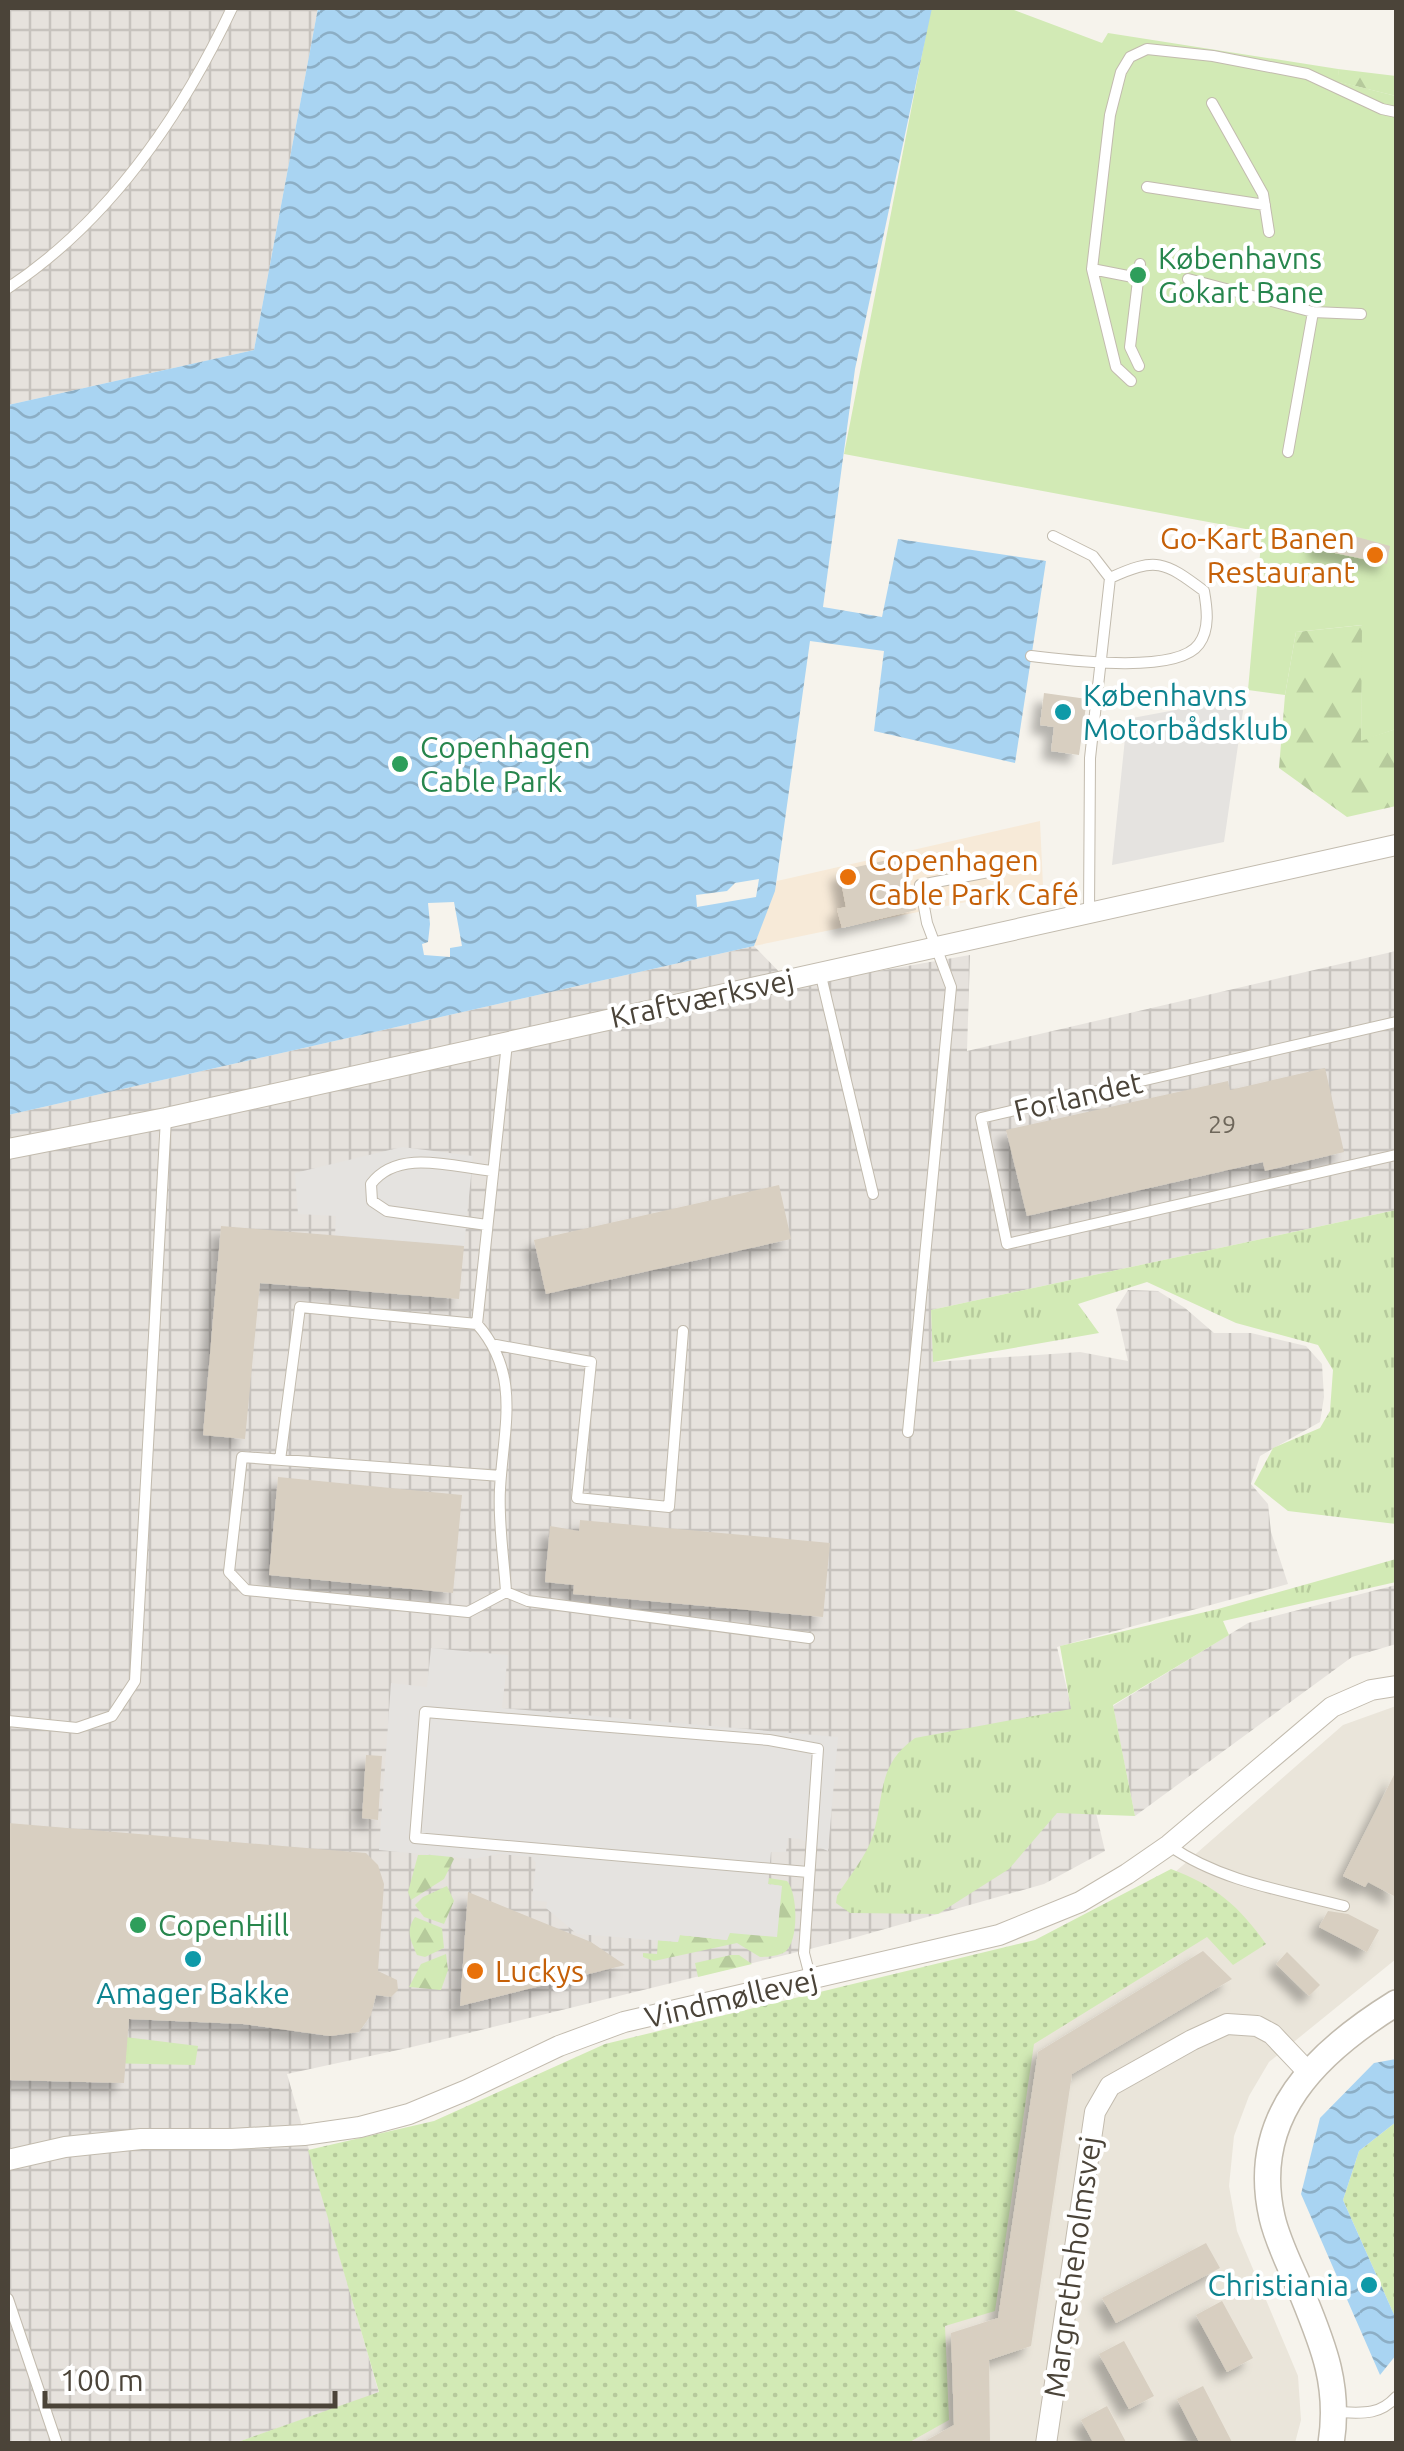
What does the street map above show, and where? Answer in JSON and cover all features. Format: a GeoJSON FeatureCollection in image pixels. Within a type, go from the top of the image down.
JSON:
{"type":"FeatureCollection","features":[{"type":"Feature","properties":{"kind":"street","name":"Kraftværksvej"},"geometry":{"type":"LineString","coordinates":[[8,1149],[166,1118],[1396,845]]}},
{"type":"Feature","properties":{"kind":"street","name":"Vindmøllevej"},"geometry":{"type":"LineString","coordinates":[[8,2160],[64,2147],[141,2139],[231,2140],[360,2126],[409,2114],[559,2046],[624,2022],[1017,1928],[1080,1902],[1169,1845],[1332,1707],[1371,1690],[1396,1686]]}},
{"type":"Feature","properties":{"kind":"street"},"geometry":{"type":"LineString","coordinates":[[1331,2444],[1336,2412],[1327,2353],[1272,2220],[1266,2175],[1272,2135],[1292,2091],[1356,2029],[1396,2003]]}},
{"type":"Feature","properties":{"kind":"street","name":"Margretheholmsvej"},"geometry":{"type":"LineString","coordinates":[[1046,2444],[1095,2112],[1110,2086],[1227,2024],[1257,2026],[1272,2034],[1308,2072]]}},
{"type":"Feature","properties":{"kind":"lane"},"geometry":{"type":"LineString","coordinates":[[8,288],[94,216],[150,151],[206,63],[232,8]]}},
{"type":"Feature","properties":{"kind":"lane"},"geometry":{"type":"LineString","coordinates":[[1131,381],[1116,368],[1092,269],[1110,115],[1121,72],[1130,57],[1147,49],[1213,56],[1307,74],[1396,112]]}},
{"type":"Feature","properties":{"kind":"lane"},"geometry":{"type":"LineString","coordinates":[[1212,103],[1263,194],[1269,232]]}},
{"type":"Feature","properties":{"kind":"lane"},"geometry":{"type":"LineString","coordinates":[[1147,188],[1264,205]]}},
{"type":"Feature","properties":{"kind":"lane"},"geometry":{"type":"LineString","coordinates":[[1139,366],[1130,348],[1140,264]]}},
{"type":"Feature","properties":{"kind":"lane"},"geometry":{"type":"LineString","coordinates":[[1092,269],[1138,278]]}},
{"type":"Feature","properties":{"kind":"lane"},"geometry":{"type":"LineString","coordinates":[[1188,279],[1313,312],[1361,314]]}},
{"type":"Feature","properties":{"kind":"lane"},"geometry":{"type":"LineString","coordinates":[[1288,452],[1313,312]]}},
{"type":"Feature","properties":{"kind":"lane"},"geometry":{"type":"LineString","coordinates":[[1053,536],[1094,556],[1110,578],[1090,758],[1089,912]]}},
{"type":"Feature","properties":{"kind":"lane"},"geometry":{"type":"LineString","coordinates":[[1031,656],[1101,664],[1180,658],[1199,644],[1209,614],[1204,591],[1176,570],[1144,563],[1110,578]]}},
{"type":"Feature","properties":{"kind":"lane"},"geometry":{"type":"LineString","coordinates":[[908,1432],[951,987],[927,923],[920,884],[999,870]]}},
{"type":"Feature","properties":{"kind":"lane"},"geometry":{"type":"LineString","coordinates":[[820,972],[873,1194]]}},
{"type":"Feature","properties":{"kind":"lane","name":"Forlandet"},"geometry":{"type":"LineString","coordinates":[[1396,1022],[981,1118],[1007,1244],[1396,1156]]}},
{"type":"Feature","properties":{"kind":"lane"},"geometry":{"type":"LineString","coordinates":[[478,1324],[507,1042]]}},
{"type":"Feature","properties":{"kind":"lane"},"geometry":{"type":"LineString","coordinates":[[8,1720],[77,1728],[112,1716],[135,1681],[166,1118]]}},
{"type":"Feature","properties":{"kind":"lane"},"geometry":{"type":"LineString","coordinates":[[487,1225],[386,1211],[372,1201],[371,1184],[380,1171],[404,1161],[492,1172]]}},
{"type":"Feature","properties":{"kind":"lane"},"geometry":{"type":"LineString","coordinates":[[280,1460],[300,1307],[478,1324],[496,1345],[508,1417],[501,1476],[506,1592]]}},
{"type":"Feature","properties":{"kind":"lane"},"geometry":{"type":"LineString","coordinates":[[496,1345],[591,1362],[578,1498],[669,1507],[683,1330]]}},
{"type":"Feature","properties":{"kind":"lane"},"geometry":{"type":"LineString","coordinates":[[501,1476],[242,1458],[229,1572],[246,1590],[468,1612],[506,1592]]}},
{"type":"Feature","properties":{"kind":"lane"},"geometry":{"type":"LineString","coordinates":[[506,1592],[528,1601],[809,1638]]}},
{"type":"Feature","properties":{"kind":"lane"},"geometry":{"type":"LineString","coordinates":[[808,1872],[415,1838],[426,1712],[769,1740],[818,1749],[804,1953],[810,1980]]}},
{"type":"Feature","properties":{"kind":"lane"},"geometry":{"type":"LineString","coordinates":[[1169,1845],[1195,1864],[1344,1906]]}},
{"type":"Feature","properties":{"kind":"lane"},"geometry":{"type":"LineString","coordinates":[[8,2298],[57,2444]]}},
{"type":"Feature","properties":{"kind":"lane"},"geometry":{"type":"LineString","coordinates":[[1336,2412],[1375,2413],[1396,2397]]}},
{"type":"Feature","properties":{"kind":"shaded area"},"geometry":{"type":"Polygon","coordinates":[[[8,8],[318,8],[254,350],[8,405],[8,8]]]}},
{"type":"Feature","properties":{"kind":"shaded area"},"geometry":{"type":"Polygon","coordinates":[[[1245,697],[1224,842],[1112,865],[1127,719],[1245,697]]]}},
{"type":"Feature","properties":{"kind":"shaded area"},"geometry":{"type":"Polygon","coordinates":[[[1040,821],[1043,886],[754,946],[777,881],[1040,821]]]}},
{"type":"Feature","properties":{"kind":"shaded area"},"geometry":{"type":"Polygon","coordinates":[[[754,946],[793,986],[970,955],[967,1051],[1396,951],[1396,1210],[931,1310],[934,1362],[1080,1352],[1128,1361],[1116,1309],[1128,1290],[1158,1291],[1214,1333],[1251,1333],[1306,1346],[1322,1364],[1324,1397],[1320,1422],[1260,1456],[1251,1484],[1268,1504],[1271,1532],[1288,1584],[1057,1647],[1105,1851],[1044,1884],[846,1940],[287,2074],[379,2393],[235,2443],[8,2443],[8,1115],[754,946]]]}},
{"type":"Feature","properties":{"kind":"shaded area"},"geometry":{"type":"Polygon","coordinates":[[[402,1147],[473,1156],[464,1247],[335,1236],[336,1216],[298,1214],[295,1173],[402,1147]]]}},
{"type":"Feature","properties":{"kind":"shaded area"},"geometry":{"type":"Polygon","coordinates":[[[1396,1585],[1396,1644],[1352,1657],[1135,1816],[1113,1706],[1248,1623],[1396,1585]]]}},
{"type":"Feature","properties":{"kind":"shaded area"},"geometry":{"type":"Polygon","coordinates":[[[431,1648],[508,1655],[502,1708],[838,1737],[828,1851],[788,1838],[786,1852],[771,1852],[768,1884],[782,1886],[777,1937],[730,1933],[727,1940],[680,1935],[678,1942],[577,1934],[546,1908],[547,1902],[532,1900],[536,1863],[532,1857],[499,1854],[473,1859],[379,1850],[391,1683],[427,1687],[431,1648]]]}},
{"type":"Feature","properties":{"kind":"shaded area"},"geometry":{"type":"Polygon","coordinates":[[[1396,1706],[1396,1959],[1269,2062],[1249,2096],[1234,2136],[1229,2186],[1237,2231],[1298,2376],[1301,2420],[1295,2443],[631,2444],[1174,1873],[1343,1725],[1396,1706]]]}},
{"type":"Feature","properties":{"kind":"green space","name":"Københavns Gokart Bane"},"geometry":{"type":"Polygon","coordinates":[[[931,8],[1009,8],[1102,43],[1108,33],[1338,69],[1340,82],[1396,96],[1396,729],[1361,741],[1362,625],[1296,632],[1285,695],[1248,690],[1262,532],[844,454],[931,8]]]}},
{"type":"Feature","properties":{"kind":"green space"},"geometry":{"type":"Polygon","coordinates":[[[1338,69],[1396,76],[1396,96],[1339,82],[1338,69]]]}},
{"type":"Feature","properties":{"kind":"green space"},"geometry":{"type":"Polygon","coordinates":[[[1363,625],[1361,740],[1396,729],[1396,806],[1347,817],[1279,768],[1285,695],[1296,632],[1363,625]]]}},
{"type":"Feature","properties":{"kind":"green space"},"geometry":{"type":"Polygon","coordinates":[[[1396,1210],[1396,1524],[1288,1511],[1254,1484],[1273,1448],[1320,1428],[1330,1411],[1333,1370],[1318,1345],[1236,1323],[1147,1282],[1078,1304],[1099,1333],[933,1362],[931,1310],[1396,1210]]]}},
{"type":"Feature","properties":{"kind":"green space"},"geometry":{"type":"Polygon","coordinates":[[[1396,1559],[1396,1582],[1223,1621],[1229,1635],[1113,1705],[1135,1816],[1057,1813],[1009,1869],[938,1914],[850,1913],[836,1903],[870,1843],[884,1781],[903,1748],[915,1738],[1071,1709],[1060,1646],[1218,1609],[1396,1559]]]}},
{"type":"Feature","properties":{"kind":"green space"},"geometry":{"type":"Polygon","coordinates":[[[418,1855],[450,1855],[454,1859],[444,1879],[411,1900],[408,1892],[418,1855]]]}},
{"type":"Feature","properties":{"kind":"green space"},"geometry":{"type":"Polygon","coordinates":[[[1171,1869],[1225,1899],[1266,1944],[1233,1965],[1207,1937],[1034,2044],[995,2311],[945,2326],[949,2420],[906,2444],[235,2443],[379,2392],[308,2150],[434,2121],[605,2044],[1035,1940],[1171,1869]]]}},
{"type":"Feature","properties":{"kind":"green space"},"geometry":{"type":"Polygon","coordinates":[[[769,1878],[787,1881],[793,1896],[795,1928],[785,1952],[760,1957],[737,1943],[654,1961],[643,1957],[643,1953],[657,1954],[658,1940],[678,1942],[679,1935],[727,1940],[729,1933],[782,1886],[768,1884],[769,1878]]]}},
{"type":"Feature","properties":{"kind":"green space"},"geometry":{"type":"Polygon","coordinates":[[[447,1886],[454,1901],[444,1924],[424,1917],[415,1905],[447,1886]]]}},
{"type":"Feature","properties":{"kind":"green space"},"geometry":{"type":"Polygon","coordinates":[[[415,1917],[442,1928],[444,1948],[425,1957],[417,1955],[410,1931],[415,1917]]]}},
{"type":"Feature","properties":{"kind":"green space"},"geometry":{"type":"Polygon","coordinates":[[[446,1954],[448,1970],[441,1990],[409,1987],[421,1964],[446,1954]]]}},
{"type":"Feature","properties":{"kind":"green space"},"geometry":{"type":"Polygon","coordinates":[[[739,1955],[752,1964],[698,1977],[695,1963],[739,1955]]]}},
{"type":"Feature","properties":{"kind":"green space"},"geometry":{"type":"Polygon","coordinates":[[[60,2029],[198,2046],[195,2065],[8,2061],[8,2033],[60,2029]]]}},
{"type":"Feature","properties":{"kind":"green space"},"geometry":{"type":"Polygon","coordinates":[[[1396,2122],[1396,2319],[1343,2200],[1359,2151],[1396,2122]]]}},
{"type":"Feature","properties":{"kind":"water"},"geometry":{"type":"Polygon","coordinates":[[[318,8],[932,8],[855,369],[823,607],[882,617],[898,539],[1046,561],[1015,763],[874,731],[884,651],[810,641],[775,891],[754,946],[8,1115],[8,405],[254,350],[318,8]]]}},
{"type":"Feature","properties":{"kind":"water","name":"Christiania"},"geometry":{"type":"Polygon","coordinates":[[[1396,2059],[1396,2122],[1359,2151],[1343,2200],[1396,2319],[1396,2355],[1380,2375],[1301,2194],[1320,2118],[1374,2063],[1396,2059]]]}},
{"type":"Feature","properties":{"kind":"pier"},"geometry":{"type":"Polygon","coordinates":[[[759,879],[756,897],[697,907],[696,895],[727,891],[735,883],[759,879]]]}},
{"type":"Feature","properties":{"kind":"pier"},"geometry":{"type":"Polygon","coordinates":[[[454,902],[462,946],[450,948],[450,957],[424,955],[422,944],[428,942],[430,924],[428,903],[454,902]]]}},
{"type":"Feature","properties":{"kind":"building"},"geometry":{"type":"Polygon","coordinates":[[[1319,532],[1338,536],[1339,532],[1390,546],[1387,564],[1316,549],[1319,532]]]}},
{"type":"Feature","properties":{"kind":"building","name":"Københavns Motorbådsklub"},"geometry":{"type":"Polygon","coordinates":[[[1044,693],[1087,699],[1079,755],[1051,751],[1054,727],[1040,725],[1044,693]]]}},
{"type":"Feature","properties":{"kind":"building"},"geometry":{"type":"Polygon","coordinates":[[[905,856],[916,910],[842,928],[837,909],[846,907],[839,871],[905,856]]]}},
{"type":"Feature","properties":{"kind":"building"},"geometry":{"type":"Polygon","coordinates":[[[1325,1068],[1344,1152],[1265,1171],[1263,1162],[1027,1216],[1006,1130],[1228,1081],[1230,1090],[1325,1068]]]}},
{"type":"Feature","properties":{"kind":"building"},"geometry":{"type":"Polygon","coordinates":[[[779,1185],[791,1239],[546,1294],[534,1240],[779,1185]]]}},
{"type":"Feature","properties":{"kind":"building"},"geometry":{"type":"Polygon","coordinates":[[[221,1226],[464,1246],[459,1299],[260,1283],[245,1439],[203,1435],[221,1226]]]}},
{"type":"Feature","properties":{"kind":"building"},"geometry":{"type":"Polygon","coordinates":[[[278,1477],[462,1495],[453,1593],[269,1575],[278,1477]]]}},
{"type":"Feature","properties":{"kind":"building"},"geometry":{"type":"Polygon","coordinates":[[[580,1520],[830,1543],[823,1617],[573,1594],[574,1585],[545,1582],[550,1526],[579,1531],[580,1520]]]}},
{"type":"Feature","properties":{"kind":"building"},"geometry":{"type":"Polygon","coordinates":[[[366,1755],[382,1756],[378,1820],[362,1818],[366,1755]]]}},
{"type":"Feature","properties":{"kind":"building"},"geometry":{"type":"Polygon","coordinates":[[[1396,1771],[1396,1897],[1368,1882],[1365,1887],[1343,1876],[1396,1771]]]}},
{"type":"Feature","properties":{"kind":"building","name":"Amager Bakke"},"geometry":{"type":"Polygon","coordinates":[[[8,1823],[366,1853],[378,1865],[384,1884],[378,1971],[397,1980],[398,1990],[391,1997],[376,1995],[371,2015],[359,2032],[330,2036],[243,2024],[129,2019],[124,2083],[8,2080],[8,1823]]]}},
{"type":"Feature","properties":{"kind":"building"},"geometry":{"type":"Polygon","coordinates":[[[468,1892],[591,1942],[625,1965],[460,2006],[468,1892]]]}},
{"type":"Feature","properties":{"kind":"building"},"geometry":{"type":"Polygon","coordinates":[[[1328,1911],[1348,1914],[1379,1930],[1367,1952],[1319,1927],[1328,1911]]]}},
{"type":"Feature","properties":{"kind":"building"},"geometry":{"type":"Polygon","coordinates":[[[1203,1951],[1232,1979],[1072,2074],[1031,2346],[989,2360],[990,2444],[920,2444],[954,2425],[951,2333],[998,2318],[1038,2052],[1203,1951]]]}},
{"type":"Feature","properties":{"kind":"building"},"geometry":{"type":"Polygon","coordinates":[[[1287,1952],[1320,1985],[1309,1996],[1276,1964],[1287,1952]]]}},
{"type":"Feature","properties":{"kind":"building"},"geometry":{"type":"Polygon","coordinates":[[[1206,2243],[1220,2268],[1116,2323],[1102,2298],[1206,2243]]]}},
{"type":"Feature","properties":{"kind":"building"},"geometry":{"type":"Polygon","coordinates":[[[1222,2301],[1253,2358],[1227,2372],[1196,2315],[1222,2301]]]}},
{"type":"Feature","properties":{"kind":"building"},"geometry":{"type":"Polygon","coordinates":[[[1124,2341],[1154,2396],[1129,2409],[1099,2354],[1124,2341]]]}},
{"type":"Feature","properties":{"kind":"building"},"geometry":{"type":"Polygon","coordinates":[[[1203,2386],[1233,2444],[1200,2444],[1177,2399],[1203,2386]]]}},
{"type":"Feature","properties":{"kind":"building"},"geometry":{"type":"Polygon","coordinates":[[[1107,2406],[1127,2444],[1094,2444],[1081,2420],[1107,2406]]]}},
{"type":"Feature","properties":{"kind":"place","name":"Københavns Gokart Bane"},"geometry":{"type":"Point","coordinates":[1138,275]}},
{"type":"Feature","properties":{"kind":"place","name":"Go-Kart Banen Restaurant"},"geometry":{"type":"Point","coordinates":[1375,555]}},
{"type":"Feature","properties":{"kind":"place","name":"Københavns Motorbådsklub"},"geometry":{"type":"Point","coordinates":[1063,712]}},
{"type":"Feature","properties":{"kind":"place","name":"Copenhagen Cable Park"},"geometry":{"type":"Point","coordinates":[400,764]}},
{"type":"Feature","properties":{"kind":"place","name":"Copenhagen Cable Park Café"},"geometry":{"type":"Point","coordinates":[848,877]}},
{"type":"Feature","properties":{"kind":"place","name":"CopenHill"},"geometry":{"type":"Point","coordinates":[138,1925]}},
{"type":"Feature","properties":{"kind":"place","name":"Amager Bakke"},"geometry":{"type":"Point","coordinates":[193,1959]}},
{"type":"Feature","properties":{"kind":"place","name":"Luckys"},"geometry":{"type":"Point","coordinates":[475,1971]}},
{"type":"Feature","properties":{"kind":"place","name":"Christiania"},"geometry":{"type":"Point","coordinates":[1369,2285]}}]}
